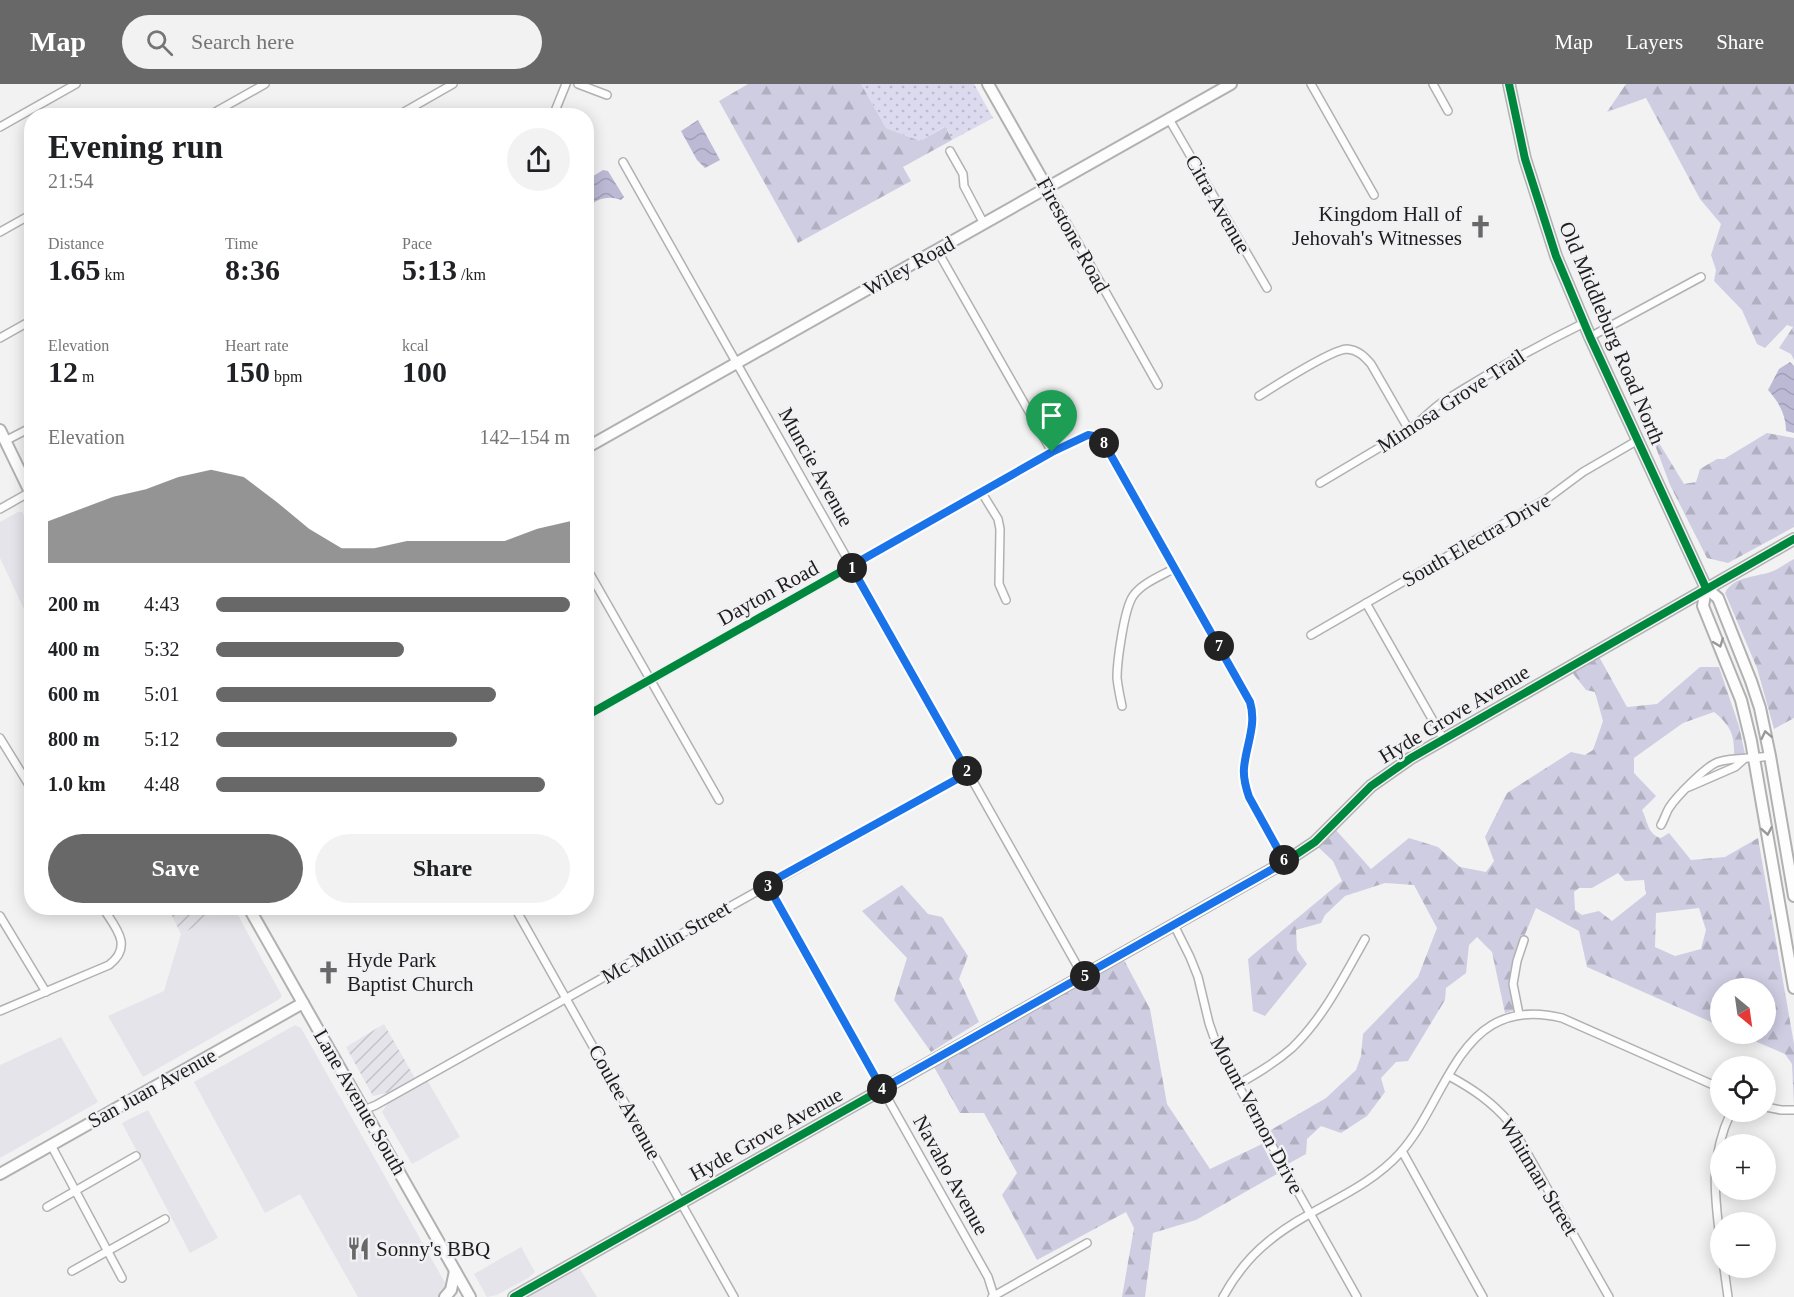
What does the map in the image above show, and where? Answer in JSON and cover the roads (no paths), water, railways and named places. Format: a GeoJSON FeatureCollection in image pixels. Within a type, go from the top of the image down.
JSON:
{"type":"FeatureCollection","features":[{"type":"Feature","properties":{"kind":"street"},"geometry":{"type":"LineString","coordinates":[[34,108],[76,84]]}},
{"type":"Feature","properties":{"kind":"street"},"geometry":{"type":"LineString","coordinates":[[222,108],[265,84]]}},
{"type":"Feature","properties":{"kind":"street"},"geometry":{"type":"LineString","coordinates":[[411,108],[453,84]]}},
{"type":"Feature","properties":{"kind":"street"},"geometry":{"type":"LineString","coordinates":[[556,108],[566,84]]}},
{"type":"Feature","properties":{"kind":"street"},"geometry":{"type":"LineString","coordinates":[[578,84],[607,95]]}},
{"type":"Feature","properties":{"kind":"street","name":"Firestone Road"},"geometry":{"type":"LineString","coordinates":[[988,84],[1158,385]]}},
{"type":"Feature","properties":{"kind":"street","name":"Wiley Road"},"geometry":{"type":"LineString","coordinates":[[594,443],[1231,84]]}},
{"type":"Feature","properties":{"kind":"street"},"geometry":{"type":"LineString","coordinates":[[1311,84],[1374,195]]}},
{"type":"Feature","properties":{"kind":"street"},"geometry":{"type":"LineString","coordinates":[[1433,84],[1448,111]]}},
{"type":"Feature","properties":{"kind":"street","name":"Old Middleburg Road North"},"geometry":{"type":"LineString","coordinates":[[1509,84],[1525,159],[1556,256],[1590,337],[1706,588],[1718,598],[1751,681],[1762,717],[1770,756],[1794,897]]}},
{"type":"Feature","properties":{"kind":"street"},"geometry":{"type":"LineString","coordinates":[[0,127],[24,113]]}},
{"type":"Feature","properties":{"kind":"street","name":"Citra Avenue"},"geometry":{"type":"LineString","coordinates":[[1169,119],[1267,288]]}},
{"type":"Feature","properties":{"kind":"street"},"geometry":{"type":"LineString","coordinates":[[950,151],[963,174],[964,186],[984,224]]}},
{"type":"Feature","properties":{"kind":"street","name":"Muncie Avenue"},"geometry":{"type":"LineString","coordinates":[[623,162],[1083,976]]}},
{"type":"Feature","properties":{"kind":"street"},"geometry":{"type":"LineString","coordinates":[[0,232],[24,218]]}},
{"type":"Feature","properties":{"kind":"street"},"geometry":{"type":"LineString","coordinates":[[937,250],[1052,452]]}},
{"type":"Feature","properties":{"kind":"street"},"geometry":{"type":"LineString","coordinates":[[1590,337],[1701,277]]}},
{"type":"Feature","properties":{"kind":"street","name":"Mimosa Grove Trail"},"geometry":{"type":"LineString","coordinates":[[1320,483],[1409,430],[1439,405],[1533,349],[1584,323]]}},
{"type":"Feature","properties":{"kind":"street"},"geometry":{"type":"LineString","coordinates":[[0,338],[24,324]]}},
{"type":"Feature","properties":{"kind":"street"},"geometry":{"type":"LineString","coordinates":[[1259,396],[1334,352],[1350,349],[1364,356],[1371,364],[1409,430]]}},
{"type":"Feature","properties":{"kind":"street"},"geometry":{"type":"LineString","coordinates":[[0,430],[24,480]]}},
{"type":"Feature","properties":{"kind":"street"},"geometry":{"type":"LineString","coordinates":[[5,441],[24,431]]}},
{"type":"Feature","properties":{"kind":"street","name":"Dayton Road"},"geometry":{"type":"LineString","coordinates":[[594,712],[1081,437],[1094,436],[1104,443],[1175,568]]}},
{"type":"Feature","properties":{"kind":"street","name":"South Electra Drive"},"geometry":{"type":"LineString","coordinates":[[1311,635],[1548,498],[1583,472],[1638,440]]}},
{"type":"Feature","properties":{"kind":"street"},"geometry":{"type":"LineString","coordinates":[[982,493],[998,519],[1000,529],[999,584],[1006,600]]}},
{"type":"Feature","properties":{"kind":"street"},"geometry":{"type":"LineString","coordinates":[[0,509],[24,497]]}},
{"type":"Feature","properties":{"kind":"street","name":"Hyde Grove Avenue"},"geometry":{"type":"LineString","coordinates":[[514,1297],[1285,862],[1315,842],[1371,786],[1397,767],[1794,539]]}},
{"type":"Feature","properties":{"kind":"street"},"geometry":{"type":"LineString","coordinates":[[1122,706],[1117,677],[1124,616],[1128,605],[1142,587],[1175,568],[1250,702],[1254,719],[1244,769],[1247,789],[1249,797],[1285,862]]}},
{"type":"Feature","properties":{"kind":"street"},"geometry":{"type":"LineString","coordinates":[[594,581],[719,800]]}},
{"type":"Feature","properties":{"kind":"street","name":"Old Middleburg Road North"},"geometry":{"type":"LineString","coordinates":[[1706,588],[1703,606],[1741,700],[1755,759],[1789,932],[1794,988]]}},
{"type":"Feature","properties":{"kind":"street"},"geometry":{"type":"LineString","coordinates":[[1366,603],[1444,740]]}},
{"type":"Feature","properties":{"kind":"street"},"geometry":{"type":"LineString","coordinates":[[0,738],[24,777]]}},
{"type":"Feature","properties":{"kind":"street"},"geometry":{"type":"LineString","coordinates":[[1661,825],[1670,806],[1703,771],[1713,764],[1770,756]]}},
{"type":"Feature","properties":{"kind":"street"},"geometry":{"type":"LineString","coordinates":[[1687,788],[1743,760]]}},
{"type":"Feature","properties":{"kind":"street","name":"Mc Mullin Street"},"geometry":{"type":"LineString","coordinates":[[364,1110],[567,999],[767,884],[968,773]]}},
{"type":"Feature","properties":{"kind":"street","name":"Navaho Avenue"},"geometry":{"type":"LineString","coordinates":[[767,884],[988,1277],[993,1297]]}},
{"type":"Feature","properties":{"kind":"street"},"geometry":{"type":"LineString","coordinates":[[0,1011],[110,965],[117,959],[122,944],[120,936],[107,915]]}},
{"type":"Feature","properties":{"kind":"street","name":"Lane Avenue South"},"geometry":{"type":"LineString","coordinates":[[253,915],[470,1297]]}},
{"type":"Feature","properties":{"kind":"street","name":"Coulee Avenue"},"geometry":{"type":"LineString","coordinates":[[519,915],[734,1297]]}},
{"type":"Feature","properties":{"kind":"street"},"geometry":{"type":"LineString","coordinates":[[0,916],[46,992]]}},
{"type":"Feature","properties":{"kind":"street","name":"Mount Vernon Drive"},"geometry":{"type":"LineString","coordinates":[[1174,926],[1198,977],[1217,1046],[1357,1297]]}},
{"type":"Feature","properties":{"kind":"street"},"geometry":{"type":"LineString","coordinates":[[1237,1085],[1274,1062],[1308,1031],[1334,995],[1365,939]]}},
{"type":"Feature","properties":{"kind":"street"},"geometry":{"type":"LineString","coordinates":[[1519,1014],[1513,984],[1524,940]]}},
{"type":"Feature","properties":{"kind":"street","name":"San Juan Avenue"},"geometry":{"type":"LineString","coordinates":[[0,1174],[303,1003]]}},
{"type":"Feature","properties":{"kind":"street"},"geometry":{"type":"LineString","coordinates":[[1223,1297],[1254,1253],[1285,1228],[1359,1187],[1389,1165],[1425,1119],[1464,1049],[1493,1024],[1519,1014],[1548,1014],[1562,1018],[1710,1084]]}},
{"type":"Feature","properties":{"kind":"street","name":"Whitman Street"},"geometry":{"type":"LineString","coordinates":[[1449,1076],[1485,1096],[1510,1123],[1609,1297]]}},
{"type":"Feature","properties":{"kind":"street"},"geometry":{"type":"LineString","coordinates":[[1776,1109],[1794,1110]]}},
{"type":"Feature","properties":{"kind":"street"},"geometry":{"type":"LineString","coordinates":[[1717,1212],[1714,1176],[1716,1157],[1727,1122]]}},
{"type":"Feature","properties":{"kind":"street"},"geometry":{"type":"LineString","coordinates":[[51,1144],[122,1278]]}},
{"type":"Feature","properties":{"kind":"street"},"geometry":{"type":"LineString","coordinates":[[1402,1151],[1483,1297]]}},
{"type":"Feature","properties":{"kind":"street"},"geometry":{"type":"LineString","coordinates":[[46,1207],[136,1156]]}},
{"type":"Feature","properties":{"kind":"street"},"geometry":{"type":"LineString","coordinates":[[72,1271],[165,1219]]}},
{"type":"Feature","properties":{"kind":"street"},"geometry":{"type":"LineString","coordinates":[[993,1297],[1087,1243]]}},
{"type":"Feature","properties":{"kind":"street"},"geometry":{"type":"LineString","coordinates":[[445,1297],[451,1290],[455,1271]]}},
{"type":"Feature","properties":{"kind":"street"},"geometry":{"type":"LineString","coordinates":[[1725,1278],[1728,1297]]}},
{"type":"Feature","properties":{"kind":"water"},"geometry":{"type":"Polygon","coordinates":[[[698,120],[720,160],[705,168],[697,160],[681,131],[698,120]]]}},
{"type":"Feature","properties":{"kind":"water"},"geometry":{"type":"Polygon","coordinates":[[[603,170],[608,171],[624,197],[621,200],[611,198],[594,202],[594,176],[603,170]]]}},
{"type":"Feature","properties":{"kind":"water"},"geometry":{"type":"Polygon","coordinates":[[[1790,362],[1794,366],[1794,433],[1786,431],[1781,409],[1768,390],[1779,369],[1790,362]]]}},
{"type":"Feature","properties":{"kind":"place","name":"Kingdom Hall of Jehovah's Witnesses"},"geometry":{"type":"Point","coordinates":[1480,226]}},
{"type":"Feature","properties":{"kind":"place","name":"Hyde Park Baptist Church"},"geometry":{"type":"Point","coordinates":[329,972]}},
{"type":"Feature","properties":{"kind":"place","name":"Sonny's BBQ"},"geometry":{"type":"Point","coordinates":[358,1249]}}]}
